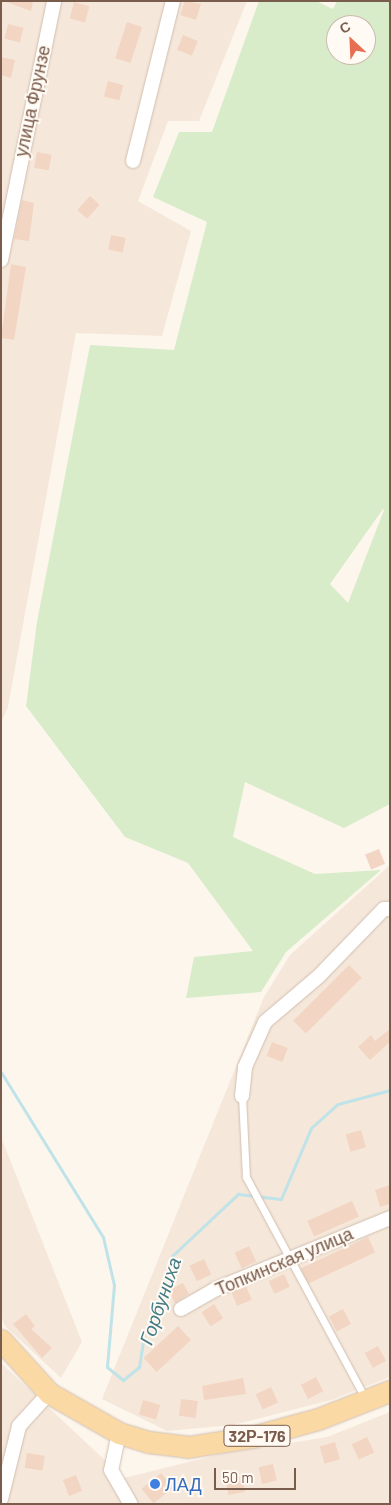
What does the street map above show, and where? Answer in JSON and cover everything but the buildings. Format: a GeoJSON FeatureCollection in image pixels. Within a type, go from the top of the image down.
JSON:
{"type":"FeatureCollection","features":[{"type":"Feature","properties":{"kind":"main road","name":"32Р-176"},"geometry":{"type":"LineString","coordinates":[[1,1340],[49,1393],[119,1433],[188,1447],[252,1437],[390,1391]]}},
{"type":"Feature","properties":{"kind":"street","name":"улица Фрунзе"},"geometry":{"type":"LineString","coordinates":[[1,260],[54,1]]}},
{"type":"Feature","properties":{"kind":"street"},"geometry":{"type":"LineString","coordinates":[[133,161],[173,1]]}},
{"type":"Feature","properties":{"kind":"street"},"geometry":{"type":"LineString","coordinates":[[242,1096],[245,1068],[265,1022],[319,976],[384,909],[390,908]]}},
{"type":"Feature","properties":{"kind":"street","name":"Топкинская улица"},"geometry":{"type":"LineString","coordinates":[[181,1309],[216,1289],[390,1218]]}},
{"type":"Feature","properties":{"kind":"street"},"geometry":{"type":"LineString","coordinates":[[1,1499],[19,1426],[49,1393]]}},
{"type":"Feature","properties":{"kind":"street"},"geometry":{"type":"LineString","coordinates":[[119,1433],[111,1470],[132,1504]]}},
{"type":"Feature","properties":{"kind":"lane"},"geometry":{"type":"LineString","coordinates":[[242,1096],[246,1177],[367,1400]]}},
{"type":"Feature","properties":{"kind":"shaded area"},"geometry":{"type":"Polygon","coordinates":[[[1,1],[247,1],[199,121],[168,121],[138,201],[191,231],[162,336],[76,333],[8,707],[1,723],[1,1]]]}},
{"type":"Feature","properties":{"kind":"shaded area"},"geometry":{"type":"Polygon","coordinates":[[[390,865],[390,1377],[331,1400],[233,1425],[167,1431],[102,1399],[264,997],[290,955],[390,865]]]}},
{"type":"Feature","properties":{"kind":"shaded area"},"geometry":{"type":"Polygon","coordinates":[[[1,1137],[82,1342],[61,1378],[5,1326],[1,1316],[1,1137]]]}},
{"type":"Feature","properties":{"kind":"shaded area"},"geometry":{"type":"Polygon","coordinates":[[[1,1363],[124,1478],[221,1454],[327,1437],[390,1412],[390,1504],[1,1504],[1,1363]]]}},
{"type":"Feature","properties":{"kind":"green space"},"geometry":{"type":"Polygon","coordinates":[[[259,1],[316,1],[333,9],[337,1],[390,1],[390,804],[344,828],[245,782],[233,837],[315,874],[381,870],[286,952],[261,992],[186,998],[194,957],[253,951],[188,863],[125,837],[26,706],[37,622],[90,345],[174,350],[207,222],[153,197],[179,132],[212,132],[259,1]],[[384,510],[330,584],[348,603],[384,510]]]}},
{"type":"Feature","properties":{"kind":"waterway","name":"Горбуниха"},"geometry":{"type":"LineString","coordinates":[[1,1072],[103,1237],[114,1285],[107,1367],[123,1380],[139,1367],[145,1331],[163,1298],[172,1256],[238,1194],[281,1199],[311,1128],[338,1104],[390,1090]]}},
{"type":"Feature","properties":{"kind":"place","name":"ЛАД"},"geometry":{"type":"Point","coordinates":[155,1484]}}]}
